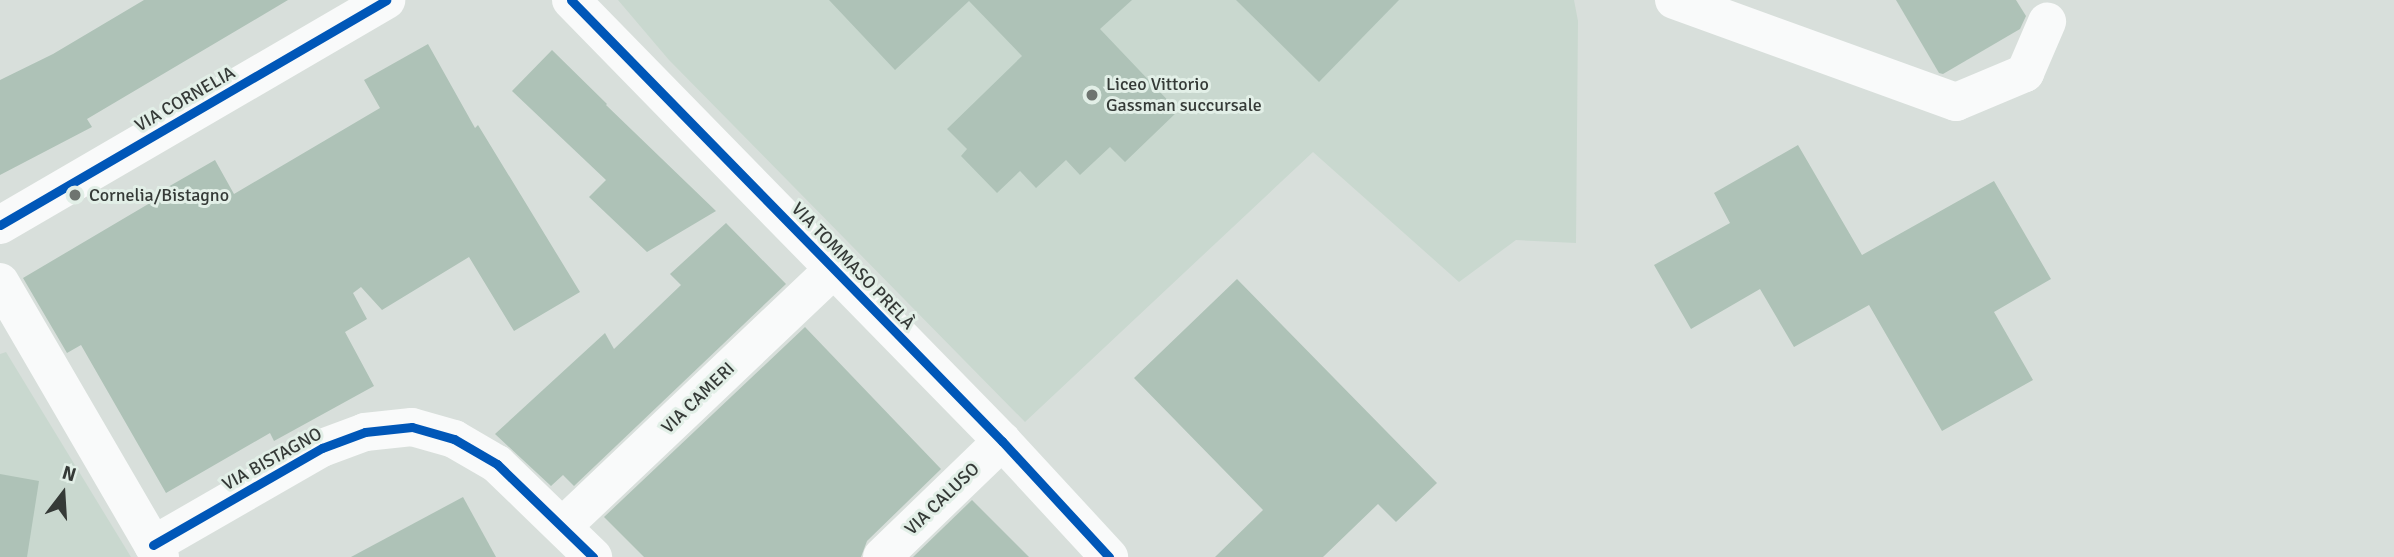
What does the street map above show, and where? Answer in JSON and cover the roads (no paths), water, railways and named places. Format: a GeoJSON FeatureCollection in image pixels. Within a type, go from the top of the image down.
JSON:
{"type":"FeatureCollection","features":[{"type":"Feature","properties":{"kind":"street","name":"VIA CORNELIA"},"geometry":{"type":"LineString","coordinates":[[0,225],[386,0]]}},
{"type":"Feature","properties":{"kind":"street","name":"VIA TOMMASO PRELÀ"},"geometry":{"type":"LineString","coordinates":[[571,0],[1002,441],[1109,557]]}},
{"type":"Feature","properties":{"kind":"street"},"geometry":{"type":"LineString","coordinates":[[1674,0],[1956,102],[2025,73],[2047,22]]}},
{"type":"Feature","properties":{"kind":"street","name":"VIA CAMERI"},"geometry":{"type":"LineString","coordinates":[[563,526],[834,269]]}},
{"type":"Feature","properties":{"kind":"street","name":"VIA BISTAGNO"},"geometry":{"type":"LineString","coordinates":[[0,282],[156,551],[322,447],[365,432],[398,428],[440,433],[477,450],[515,479],[593,557]]}},
{"type":"Feature","properties":{"kind":"street","name":"VIA CALUSO"},"geometry":{"type":"LineString","coordinates":[[882,557],[1002,441]]}},
{"type":"Feature","properties":{"kind":"place","name":"Liceo Vittorio Gassman succursale"},"geometry":{"type":"Point","coordinates":[1092,95]}},
{"type":"Feature","properties":{"kind":"place","name":"Cornelia/Bistagno"},"geometry":{"type":"Point","coordinates":[75,195]}}]}
